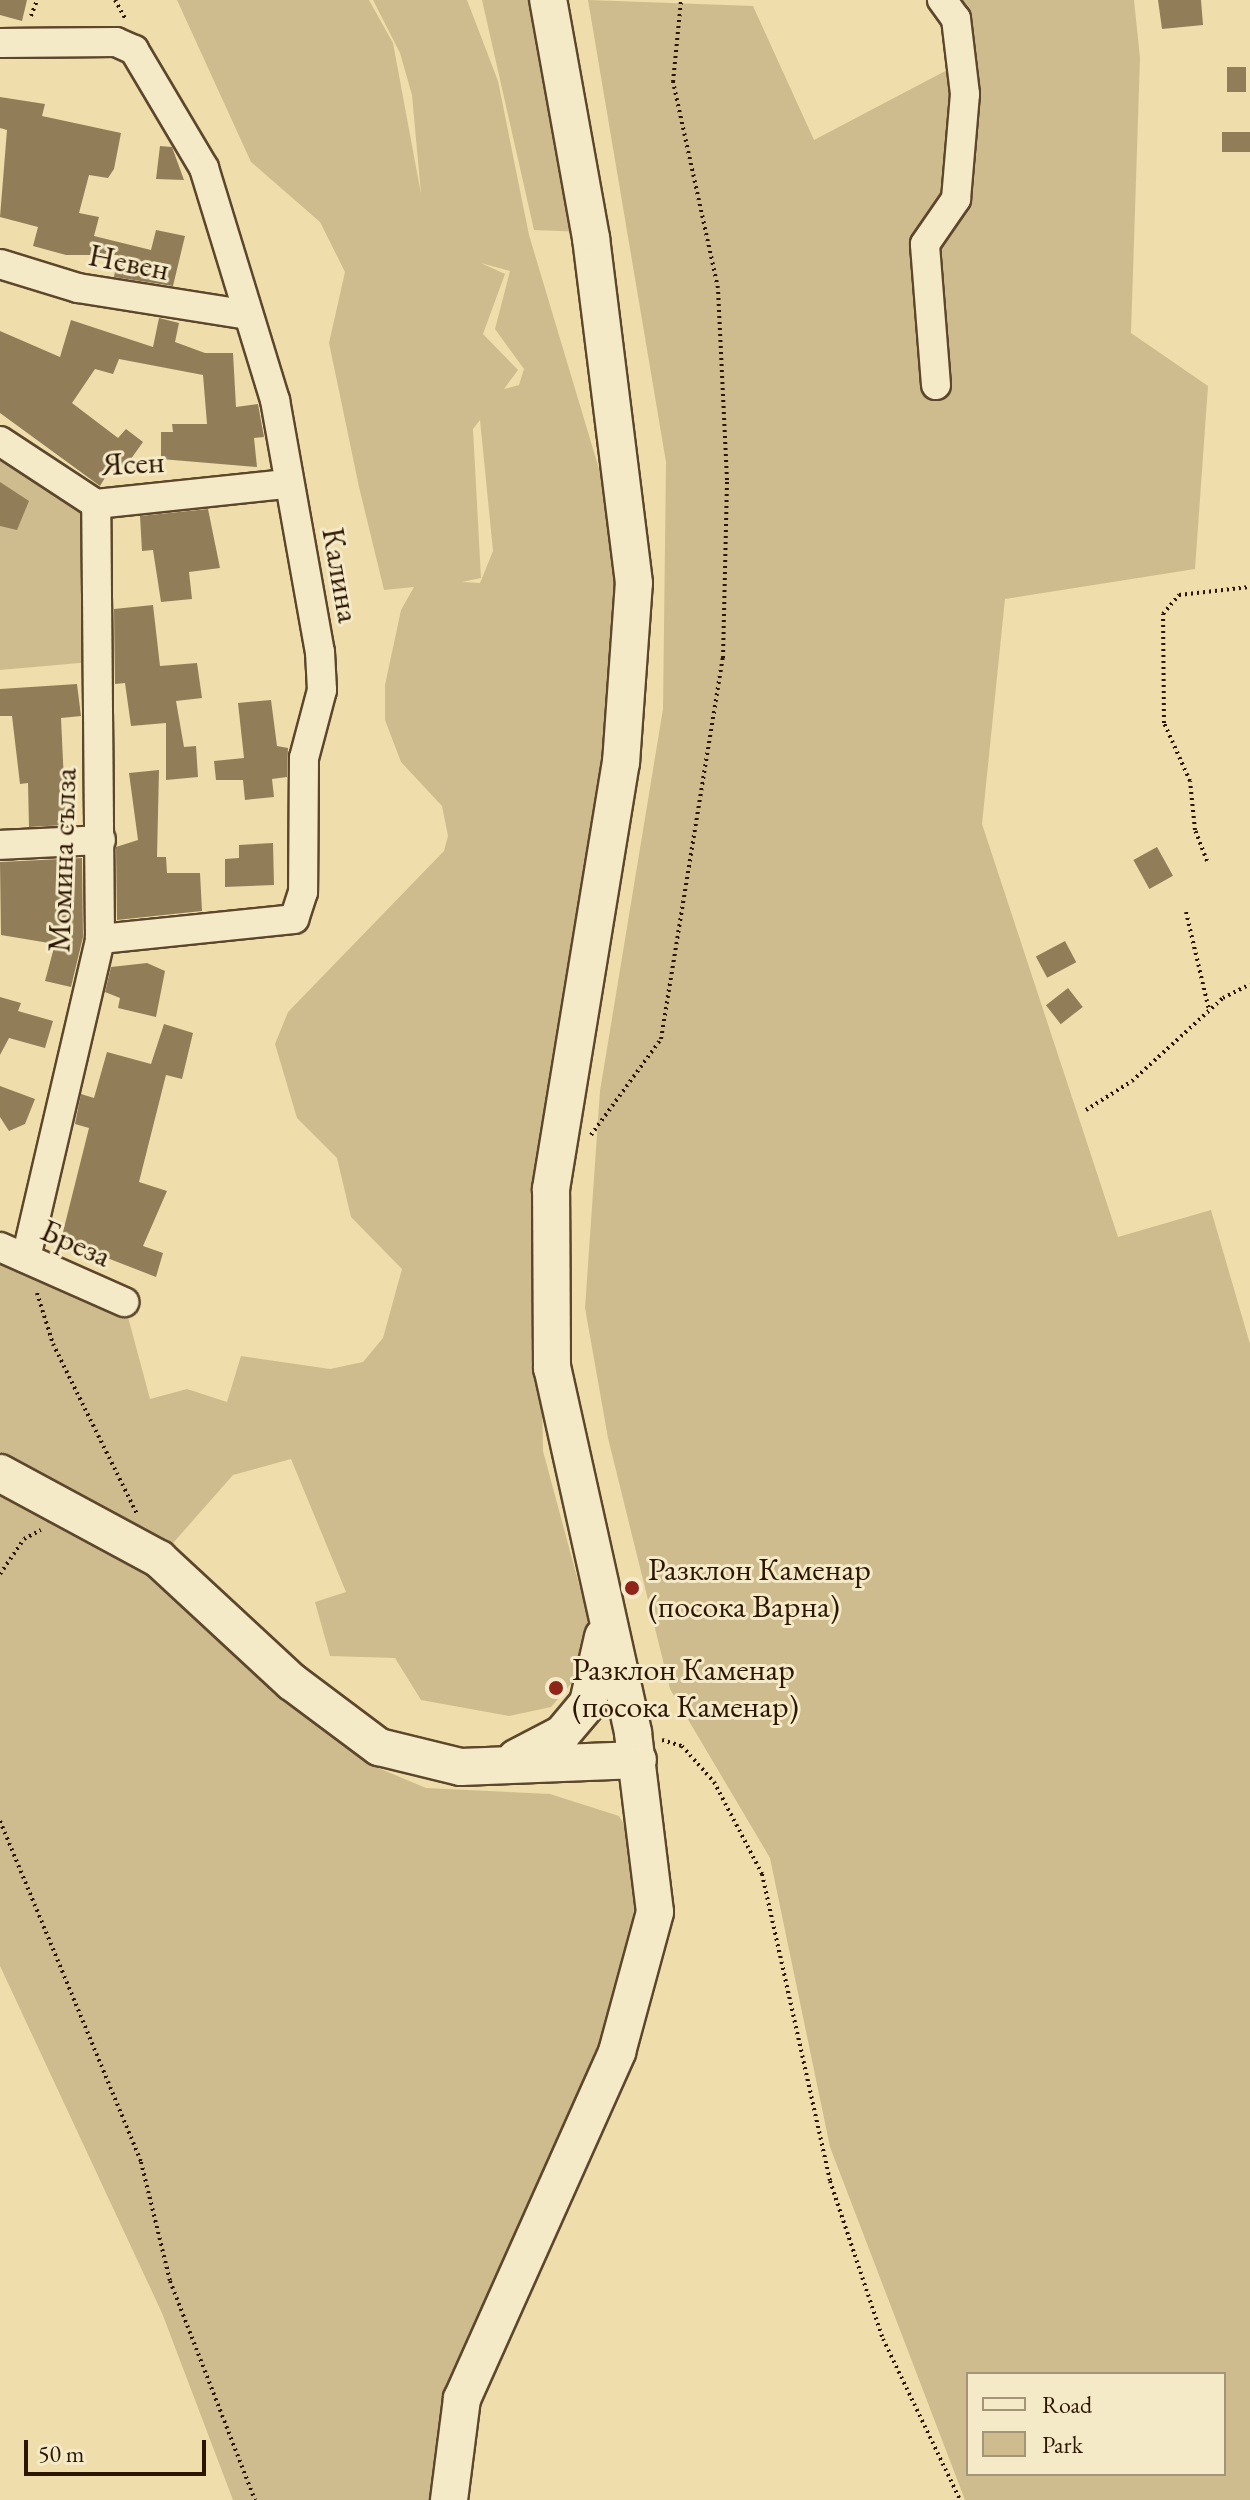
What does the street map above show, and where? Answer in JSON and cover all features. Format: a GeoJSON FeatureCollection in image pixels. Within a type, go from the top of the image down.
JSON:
{"type":"FeatureCollection","features":[{"type":"Feature","properties":{"kind":"street"},"geometry":{"type":"LineString","coordinates":[[449,2500],[462,2399],[617,2052],[645,1967],[655,1912],[647,1814],[636,1746],[605,1620],[552,1368],[549,1262],[567,1070],[634,662],[634,583],[591,238],[548,0]]}},
{"type":"Feature","properties":{"kind":"street"},"geometry":{"type":"LineString","coordinates":[[936,385],[925,244],[956,199],[965,94],[956,19],[942,0]]}},
{"type":"Feature","properties":{"kind":"street","name":"Калина"},"geometry":{"type":"LineString","coordinates":[[0,43],[116,42],[152,69],[204,168],[275,400],[287,484],[323,672],[304,758],[301,908],[276,926],[100,939]]}},
{"type":"Feature","properties":{"kind":"street","name":"Невен"},"geometry":{"type":"LineString","coordinates":[[0,264],[78,288],[248,315]]}},
{"type":"Feature","properties":{"kind":"street","name":"Ясен"},"geometry":{"type":"LineString","coordinates":[[0,441],[96,504],[287,484]]}},
{"type":"Feature","properties":{"kind":"street","name":"Момина сълза"},"geometry":{"type":"LineString","coordinates":[[26,1258],[100,939],[96,504]]}},
{"type":"Feature","properties":{"kind":"street"},"geometry":{"type":"LineString","coordinates":[[0,845],[101,840]]}},
{"type":"Feature","properties":{"kind":"street","name":"Бреза"},"geometry":{"type":"LineString","coordinates":[[0,1247],[124,1302]]}},
{"type":"Feature","properties":{"kind":"street"},"geometry":{"type":"LineString","coordinates":[[0,1473],[79,1510],[159,1559],[292,1682],[379,1747],[420,1762],[503,1764],[586,1776],[647,1814]]}},
{"type":"Feature","properties":{"kind":"street"},"geometry":{"type":"LineString","coordinates":[[503,1764],[542,1749],[588,1703],[605,1620]]}},
{"type":"Feature","properties":{"kind":"street"},"geometry":{"type":"LineString","coordinates":[[503,1764],[636,1746]]}},
{"type":"Feature","properties":{"kind":"path"},"geometry":{"type":"LineString","coordinates":[[588,1139],[661,1039],[723,658],[727,480],[718,288],[673,82],[681,0]]}},
{"type":"Feature","properties":{"kind":"path"},"geometry":{"type":"LineString","coordinates":[[1207,861],[1195,830],[1190,781],[1164,723],[1163,614],[1179,595],[1250,587]]}},
{"type":"Feature","properties":{"kind":"path"},"geometry":{"type":"LineString","coordinates":[[1186,912],[1209,1010]]}},
{"type":"Feature","properties":{"kind":"path"},"geometry":{"type":"LineString","coordinates":[[1086,1110],[1132,1081],[1209,1010],[1250,984]]}},
{"type":"Feature","properties":{"kind":"path"},"geometry":{"type":"LineString","coordinates":[[26,1258],[53,1344],[159,1559]]}},
{"type":"Feature","properties":{"kind":"path"},"geometry":{"type":"LineString","coordinates":[[0,1574],[24,1539],[79,1510]]}},
{"type":"Feature","properties":{"kind":"path"},"geometry":{"type":"LineString","coordinates":[[636,1746],[682,1746],[714,1782],[762,1874],[830,2181],[883,2339],[960,2500]]}},
{"type":"Feature","properties":{"kind":"path"},"geometry":{"type":"LineString","coordinates":[[0,1821],[141,2162],[170,2281],[255,2500]]}},
{"type":"Feature","properties":{"kind":"green space"},"geometry":{"type":"Polygon","coordinates":[[[177,0],[369,0],[393,43],[421,194],[412,95],[400,53],[373,0],[467,0],[498,81],[529,235],[617,529],[612,727],[538,1180],[543,1451],[588,1618],[581,1672],[551,1707],[509,1716],[421,1700],[395,1658],[330,1656],[315,1602],[346,1592],[291,1459],[233,1475],[159,1559],[0,1473],[0,1247],[124,1302],[150,1399],[187,1389],[227,1402],[241,1356],[330,1369],[363,1362],[383,1338],[402,1269],[351,1217],[337,1158],[297,1118],[275,1044],[288,1012],[444,851],[448,836],[442,806],[401,762],[385,720],[385,685],[401,610],[414,587],[384,590],[359,487],[329,343],[345,272],[320,222],[251,162],[177,0]],[[481,263],[505,274],[483,334],[518,370],[504,389],[519,385],[524,369],[495,329],[510,271],[481,263]],[[480,420],[473,429],[481,578],[462,582],[480,583],[493,551],[480,420]]]}},
{"type":"Feature","properties":{"kind":"green space"},"geometry":{"type":"Polygon","coordinates":[[[482,0],[540,0],[584,232],[534,230],[482,0]]]}},
{"type":"Feature","properties":{"kind":"green space"},"geometry":{"type":"Polygon","coordinates":[[[588,0],[753,6],[814,140],[970,58],[960,0],[1134,0],[1140,58],[1131,333],[1208,386],[1195,569],[1005,599],[982,824],[1118,1237],[1211,1210],[1250,1344],[1250,2500],[965,2500],[830,2147],[770,1858],[670,1689],[608,1438],[585,1308],[600,1091],[663,709],[666,462],[588,0]]]}},
{"type":"Feature","properties":{"kind":"green space"},"geometry":{"type":"Polygon","coordinates":[[[0,450],[87,507],[91,662],[0,670],[0,450]]]}},
{"type":"Feature","properties":{"kind":"green space"},"geometry":{"type":"Polygon","coordinates":[[[0,1484],[170,1578],[376,1767],[426,1788],[550,1794],[619,1816],[629,1833],[638,1886],[616,2011],[438,2423],[435,2500],[233,2500],[162,2313],[0,1966],[0,1484]]]}},
{"type":"Feature","properties":{"kind":"building"},"geometry":{"type":"Polygon","coordinates":[[[0,0],[27,0],[22,21],[0,15],[0,0]]]}},
{"type":"Feature","properties":{"kind":"building"},"geometry":{"type":"Polygon","coordinates":[[[1158,0],[1201,0],[1203,25],[1162,29],[1158,0]]]}},
{"type":"Feature","properties":{"kind":"building"},"geometry":{"type":"Polygon","coordinates":[[[1227,67],[1246,67],[1246,92],[1227,92],[1227,67]]]}},
{"type":"Feature","properties":{"kind":"building"},"geometry":{"type":"Polygon","coordinates":[[[0,97],[45,104],[42,116],[121,133],[114,169],[108,178],[89,175],[79,213],[99,217],[94,236],[151,250],[156,230],[185,236],[173,286],[114,277],[118,255],[66,255],[33,246],[38,227],[0,217],[7,130],[0,128],[0,97]]]}},
{"type":"Feature","properties":{"kind":"building"},"geometry":{"type":"Polygon","coordinates":[[[1222,132],[1250,132],[1250,152],[1222,152],[1222,132]]]}},
{"type":"Feature","properties":{"kind":"building"},"geometry":{"type":"Polygon","coordinates":[[[160,146],[172,147],[184,180],[156,179],[160,146]]]}},
{"type":"Feature","properties":{"kind":"building"},"geometry":{"type":"Polygon","coordinates":[[[159,318],[179,323],[175,342],[205,353],[233,353],[236,407],[258,404],[264,437],[254,438],[257,467],[161,459],[161,432],[173,432],[172,424],[207,424],[203,375],[119,359],[113,374],[95,369],[72,403],[118,438],[126,429],[143,442],[118,477],[109,471],[100,486],[0,413],[0,331],[60,357],[71,320],[153,347],[159,318]]]}},
{"type":"Feature","properties":{"kind":"building"},"geometry":{"type":"Polygon","coordinates":[[[0,482],[29,501],[17,530],[0,526],[0,482]]]}},
{"type":"Feature","properties":{"kind":"building"},"geometry":{"type":"Polygon","coordinates":[[[208,509],[220,568],[189,572],[192,599],[161,602],[153,550],[142,551],[140,516],[208,509]]]}},
{"type":"Feature","properties":{"kind":"building"},"geometry":{"type":"Polygon","coordinates":[[[153,605],[160,666],[197,663],[202,698],[176,701],[184,747],[196,746],[198,777],[166,780],[166,723],[131,726],[125,683],[115,684],[114,609],[153,605]]]}},
{"type":"Feature","properties":{"kind":"building"},"geometry":{"type":"Polygon","coordinates":[[[77,684],[81,716],[61,718],[66,825],[29,827],[28,783],[20,784],[12,716],[0,716],[0,689],[77,684]]]}},
{"type":"Feature","properties":{"kind":"building"},"geometry":{"type":"Polygon","coordinates":[[[271,700],[277,746],[288,748],[287,777],[272,779],[274,797],[245,800],[243,780],[216,780],[214,761],[244,758],[238,703],[271,700]]]}},
{"type":"Feature","properties":{"kind":"building"},"geometry":{"type":"Polygon","coordinates":[[[159,770],[157,857],[166,857],[167,873],[200,873],[202,911],[117,920],[116,847],[138,840],[129,773],[159,770]]]}},
{"type":"Feature","properties":{"kind":"building"},"geometry":{"type":"Polygon","coordinates":[[[273,843],[274,885],[225,887],[225,859],[239,858],[239,845],[273,843]]]}},
{"type":"Feature","properties":{"kind":"building"},"geometry":{"type":"Polygon","coordinates":[[[1157,847],[1173,876],[1149,889],[1133,860],[1157,847]]]}},
{"type":"Feature","properties":{"kind":"building"},"geometry":{"type":"Polygon","coordinates":[[[82,858],[83,937],[71,987],[45,981],[55,944],[1,935],[0,862],[82,858]]]}},
{"type":"Feature","properties":{"kind":"building"},"geometry":{"type":"Polygon","coordinates":[[[1065,941],[1076,962],[1047,978],[1036,956],[1065,941]]]}},
{"type":"Feature","properties":{"kind":"building"},"geometry":{"type":"Polygon","coordinates":[[[147,963],[165,971],[156,1017],[118,1008],[120,998],[105,992],[111,967],[147,963]]]}},
{"type":"Feature","properties":{"kind":"building"},"geometry":{"type":"Polygon","coordinates":[[[1068,988],[1083,1007],[1061,1024],[1046,1005],[1068,988]]]}},
{"type":"Feature","properties":{"kind":"building"},"geometry":{"type":"Polygon","coordinates":[[[0,997],[21,1003],[18,1011],[53,1021],[45,1048],[9,1038],[0,1055],[0,997]]]}},
{"type":"Feature","properties":{"kind":"building"},"geometry":{"type":"Polygon","coordinates":[[[164,1024],[193,1033],[182,1079],[166,1075],[139,1182],[167,1191],[143,1246],[163,1253],[156,1277],[61,1240],[89,1128],[75,1124],[81,1094],[94,1098],[107,1052],[151,1064],[164,1024]]]}},
{"type":"Feature","properties":{"kind":"building"},"geometry":{"type":"Polygon","coordinates":[[[0,1086],[35,1099],[25,1124],[9,1131],[0,1117],[0,1086]]]}},
{"type":"Feature","properties":{"kind":"place","name":"Разклон Каменар (посока Варна)"},"geometry":{"type":"Point","coordinates":[632,1588]}},
{"type":"Feature","properties":{"kind":"place","name":"Разклон Каменар (посока Каменар)"},"geometry":{"type":"Point","coordinates":[556,1688]}}]}
